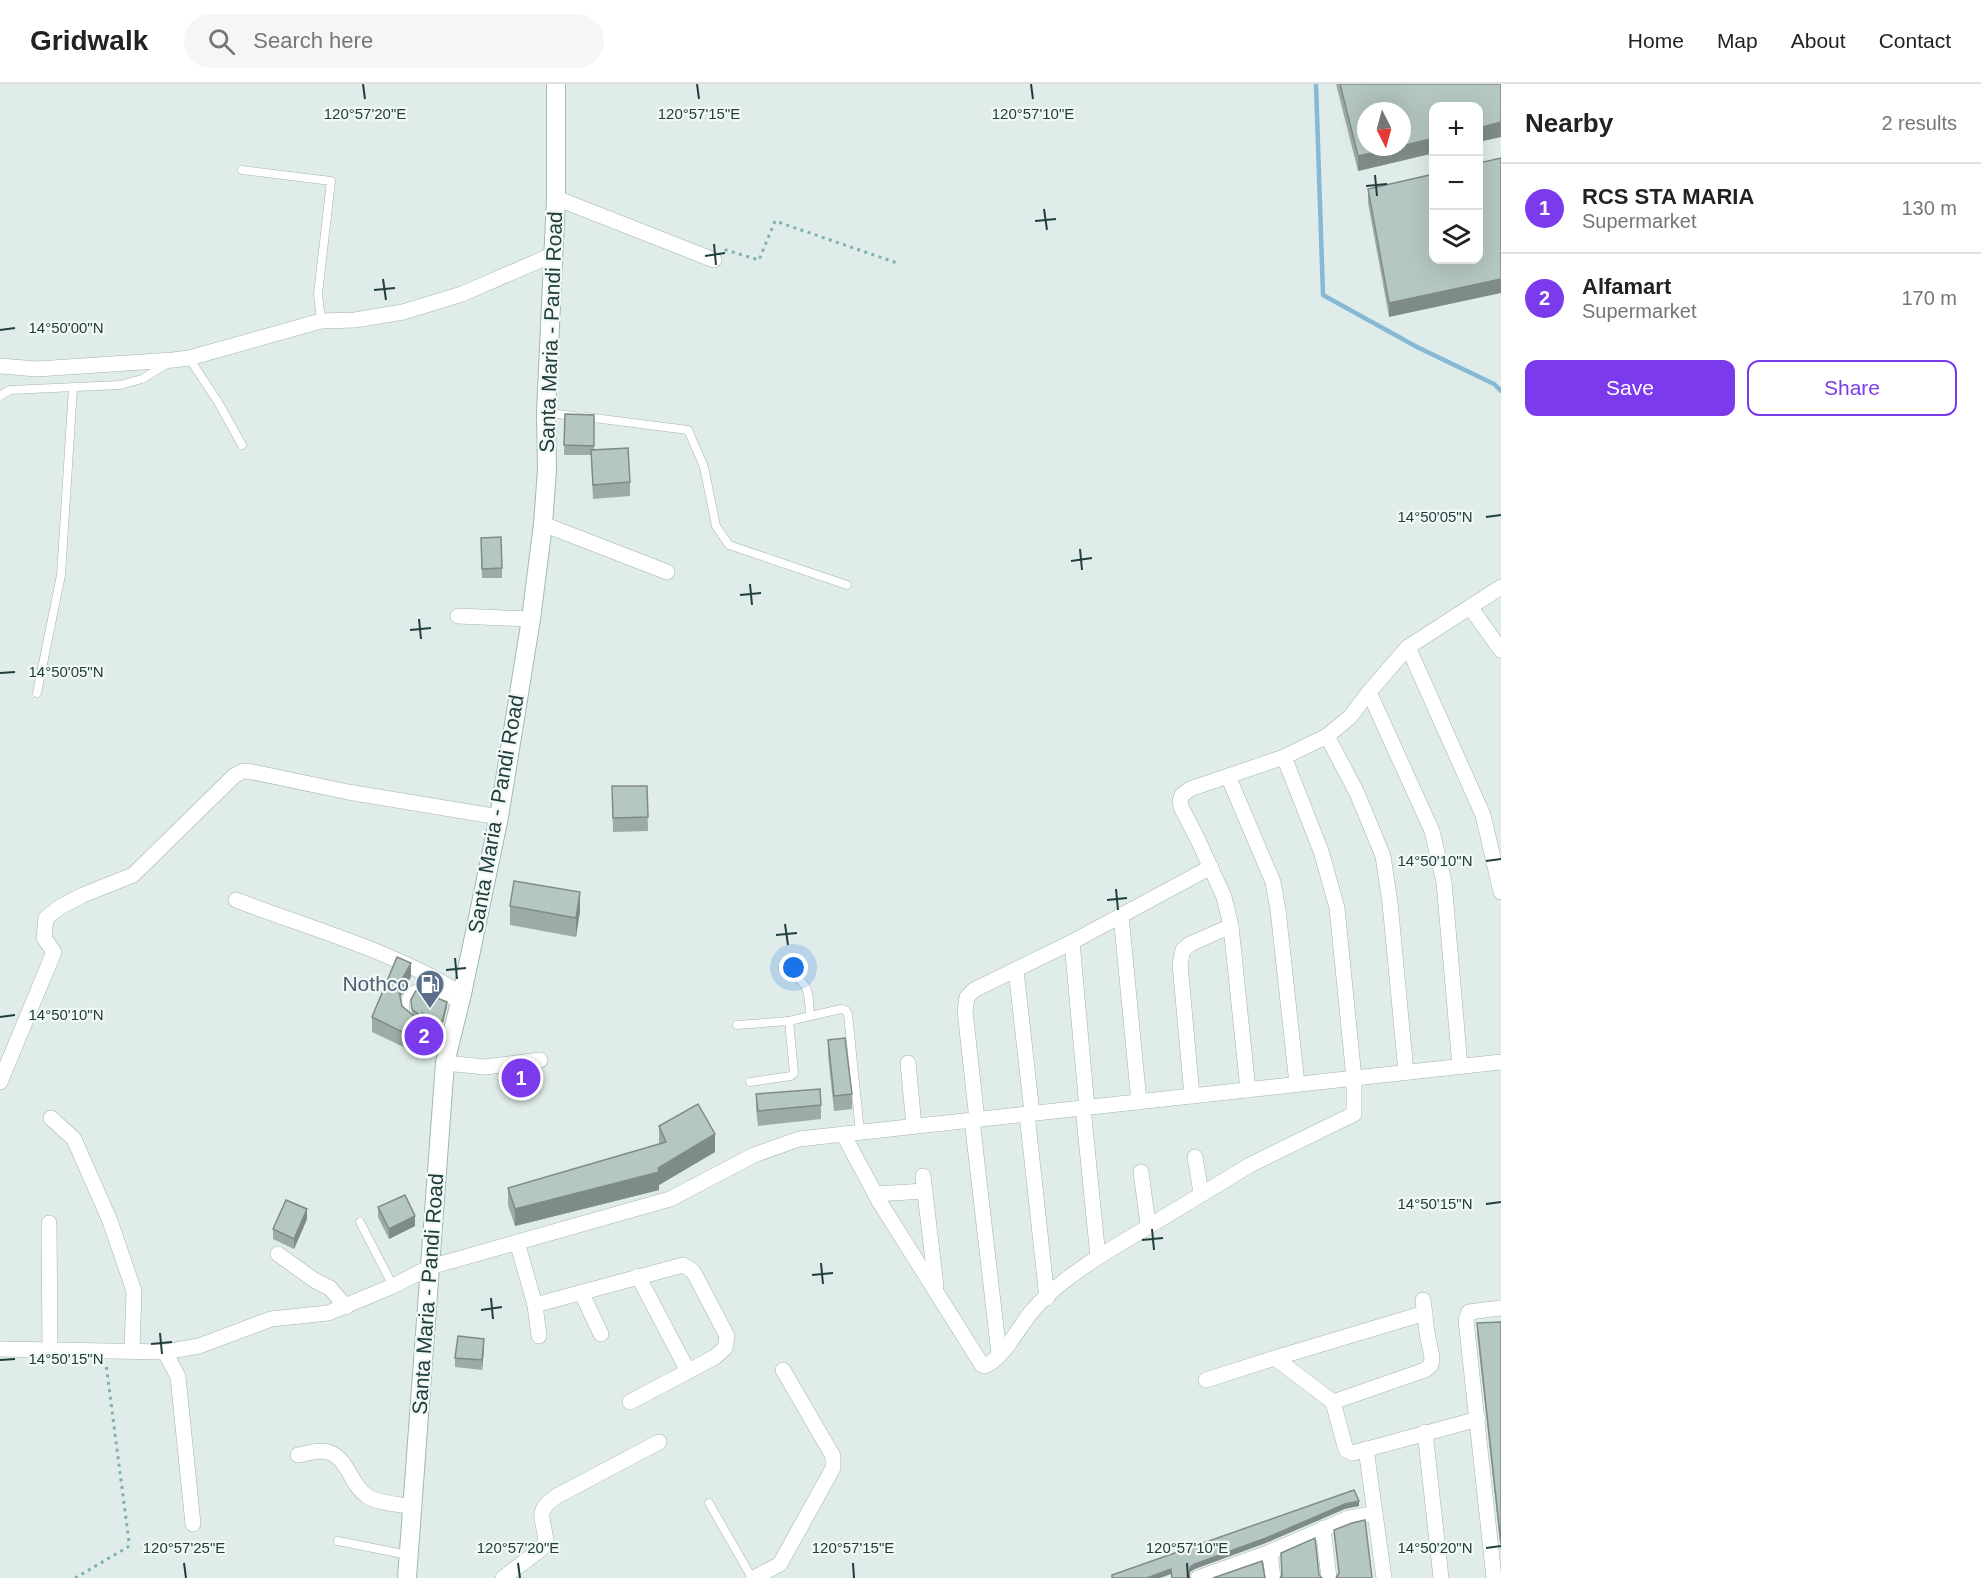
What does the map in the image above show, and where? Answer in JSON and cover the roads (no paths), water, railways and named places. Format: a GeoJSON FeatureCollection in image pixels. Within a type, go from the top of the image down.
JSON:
{"type":"FeatureCollection","features":[{"type":"Feature","properties":{"kind":"main road","name":"Santa Maria - Pandi Road"},"geometry":{"type":"LineString","coordinates":[[407,1578],[447,1056],[499,817],[531,619],[543,524],[547,470],[546,412],[556,198],[556,84]]}},
{"type":"Feature","properties":{"kind":"street"},"geometry":{"type":"LineString","coordinates":[[556,198],[714,260]]}},
{"type":"Feature","properties":{"kind":"street"},"geometry":{"type":"LineString","coordinates":[[0,366],[37,369],[189,358],[321,321],[355,320],[404,312],[462,294],[552,255]]}},
{"type":"Feature","properties":{"kind":"street"},"geometry":{"type":"LineString","coordinates":[[543,524],[667,572]]}},
{"type":"Feature","properties":{"kind":"street"},"geometry":{"type":"LineString","coordinates":[[1248,1090],[1231,926],[1224,897],[1181,807],[1182,795],[1190,789],[1284,757],[1327,736],[1350,717],[1408,647],[1501,587]]}},
{"type":"Feature","properties":{"kind":"street"},"geometry":{"type":"LineString","coordinates":[[1470,607],[1501,650]]}},
{"type":"Feature","properties":{"kind":"street"},"geometry":{"type":"LineString","coordinates":[[458,616],[531,619]]}},
{"type":"Feature","properties":{"kind":"street"},"geometry":{"type":"LineString","coordinates":[[1408,647],[1483,815],[1501,892]]}},
{"type":"Feature","properties":{"kind":"street"},"geometry":{"type":"LineString","coordinates":[[1369,692],[1432,831],[1444,882],[1460,1066]]}},
{"type":"Feature","properties":{"kind":"street"},"geometry":{"type":"LineString","coordinates":[[1327,736],[1357,793],[1383,856],[1390,903],[1406,1072]]}},
{"type":"Feature","properties":{"kind":"street"},"geometry":{"type":"LineString","coordinates":[[843,1134],[875,1194],[982,1365],[988,1365],[1034,1309],[1075,1273],[1098,1257],[1201,1193],[1250,1157],[1354,1114],[1354,1078],[1337,908],[1321,851],[1284,757]]}},
{"type":"Feature","properties":{"kind":"street"},"geometry":{"type":"LineString","coordinates":[[0,1082],[54,952],[44,938],[46,918],[83,894],[133,875],[234,776],[243,771],[348,792],[499,817]]}},
{"type":"Feature","properties":{"kind":"street"},"geometry":{"type":"LineString","coordinates":[[1228,776],[1273,882],[1297,1084]]}},
{"type":"Feature","properties":{"kind":"street"},"geometry":{"type":"LineString","coordinates":[[999,1354],[974,1120],[965,1011],[967,997],[974,990],[1072,942],[1211,867]]}},
{"type":"Feature","properties":{"kind":"street"},"geometry":{"type":"LineString","coordinates":[[236,900],[392,958],[433,976],[461,1000]]}},
{"type":"Feature","properties":{"kind":"street"},"geometry":{"type":"LineString","coordinates":[[1121,915],[1139,1102]]}},
{"type":"Feature","properties":{"kind":"street"},"geometry":{"type":"LineString","coordinates":[[1192,1096],[1180,964],[1183,950],[1190,944],[1231,926]]}},
{"type":"Feature","properties":{"kind":"street"},"geometry":{"type":"LineString","coordinates":[[1072,942],[1098,1257]]}},
{"type":"Feature","properties":{"kind":"street"},"geometry":{"type":"LineString","coordinates":[[1016,970],[1047,1298]]}},
{"type":"Feature","properties":{"kind":"street"},"geometry":{"type":"LineString","coordinates":[[447,1056],[485,1067],[540,1060]]}},
{"type":"Feature","properties":{"kind":"street"},"geometry":{"type":"LineString","coordinates":[[0,1349],[165,1352],[199,1346],[271,1319],[328,1313],[393,1286],[430,1267],[670,1199],[754,1155],[799,1139],[1501,1062]]}},
{"type":"Feature","properties":{"kind":"street"},"geometry":{"type":"LineString","coordinates":[[908,1063],[914,1126]]}},
{"type":"Feature","properties":{"kind":"street"},"geometry":{"type":"LineString","coordinates":[[51,1118],[74,1139],[110,1221],[134,1291],[132,1350]]}},
{"type":"Feature","properties":{"kind":"street"},"geometry":{"type":"LineString","coordinates":[[1195,1157],[1201,1193]]}},
{"type":"Feature","properties":{"kind":"street"},"geometry":{"type":"LineString","coordinates":[[1141,1172],[1148,1225]]}},
{"type":"Feature","properties":{"kind":"street"},"geometry":{"type":"LineString","coordinates":[[875,1194],[924,1183],[937,1292]]}},
{"type":"Feature","properties":{"kind":"street"},"geometry":{"type":"LineString","coordinates":[[49,1223],[50,1349]]}},
{"type":"Feature","properties":{"kind":"street"},"geometry":{"type":"LineString","coordinates":[[517,1242],[535,1305],[539,1336]]}},
{"type":"Feature","properties":{"kind":"street"},"geometry":{"type":"LineString","coordinates":[[278,1254],[314,1280],[330,1288],[346,1307]]}},
{"type":"Feature","properties":{"kind":"street"},"geometry":{"type":"LineString","coordinates":[[535,1305],[683,1265],[693,1271],[727,1336],[725,1348],[715,1357],[630,1402]]}},
{"type":"Feature","properties":{"kind":"street"},"geometry":{"type":"LineString","coordinates":[[638,1276],[688,1371]]}},
{"type":"Feature","properties":{"kind":"street"},"geometry":{"type":"LineString","coordinates":[[582,1292],[601,1334]]}},
{"type":"Feature","properties":{"kind":"street"},"geometry":{"type":"LineString","coordinates":[[1206,1380],[1424,1307],[1432,1357],[1431,1365],[1425,1370],[1333,1402]]}},
{"type":"Feature","properties":{"kind":"street"},"geometry":{"type":"LineString","coordinates":[[1494,1578],[1466,1320],[1469,1312],[1501,1308]]}},
{"type":"Feature","properties":{"kind":"street"},"geometry":{"type":"LineString","coordinates":[[165,1352],[178,1377],[193,1524]]}},
{"type":"Feature","properties":{"kind":"street"},"geometry":{"type":"LineString","coordinates":[[1275,1358],[1333,1402],[1346,1450],[1353,1453],[1478,1419]]}},
{"type":"Feature","properties":{"kind":"street"},"geometry":{"type":"LineString","coordinates":[[753,1578],[780,1564],[833,1468],[833,1456],[783,1370]]}},
{"type":"Feature","properties":{"kind":"street"},"geometry":{"type":"LineString","coordinates":[[1425,1432],[1441,1578]]}},
{"type":"Feature","properties":{"kind":"street"},"geometry":{"type":"LineString","coordinates":[[503,1578],[541,1550],[546,1540],[541,1516],[544,1505],[659,1442]]}},
{"type":"Feature","properties":{"kind":"street"},"geometry":{"type":"LineString","coordinates":[[1366,1449],[1384,1578]]}},
{"type":"Feature","properties":{"kind":"street"},"geometry":{"type":"LineString","coordinates":[[298,1455],[322,1451],[334,1454],[342,1460],[359,1489],[368,1497],[381,1502],[414,1507]]}},
{"type":"Feature","properties":{"kind":"street"},"geometry":{"type":"LineString","coordinates":[[1198,1578],[1217,1575],[1349,1518],[1375,1513]]}},
{"type":"Feature","properties":{"kind":"street"},"geometry":{"type":"LineString","coordinates":[[1323,1528],[1329,1578]]}},
{"type":"Feature","properties":{"kind":"street"},"geometry":{"type":"LineString","coordinates":[[1270,1552],[1273,1578]]}},
{"type":"Feature","properties":{"kind":"lane"},"geometry":{"type":"LineString","coordinates":[[242,170],[331,181],[318,294],[321,321]]}},
{"type":"Feature","properties":{"kind":"lane"},"geometry":{"type":"LineString","coordinates":[[189,358],[218,402],[242,446]]}},
{"type":"Feature","properties":{"kind":"lane"},"geometry":{"type":"LineString","coordinates":[[0,396],[10,390],[120,385],[142,379],[173,360]]}},
{"type":"Feature","properties":{"kind":"lane"},"geometry":{"type":"LineString","coordinates":[[37,693],[61,575],[73,388]]}},
{"type":"Feature","properties":{"kind":"lane"},"geometry":{"type":"LineString","coordinates":[[546,412],[688,430],[704,467],[716,526],[729,545],[847,585]]}},
{"type":"Feature","properties":{"kind":"lane"},"geometry":{"type":"LineString","coordinates":[[783,968],[806,984],[810,1016]]}},
{"type":"Feature","properties":{"kind":"lane"},"geometry":{"type":"LineString","coordinates":[[447,1056],[407,1018],[404,1012],[405,1002],[410,991],[415,987],[424,987],[461,1000]]}},
{"type":"Feature","properties":{"kind":"lane"},"geometry":{"type":"LineString","coordinates":[[737,1025],[789,1021],[841,1009],[847,1012],[860,1132]]}},
{"type":"Feature","properties":{"kind":"lane"},"geometry":{"type":"LineString","coordinates":[[750,1082],[791,1076],[794,1073],[789,1021]]}},
{"type":"Feature","properties":{"kind":"lane"},"geometry":{"type":"LineString","coordinates":[[360,1222],[393,1286]]}},
{"type":"Feature","properties":{"kind":"lane"},"geometry":{"type":"LineString","coordinates":[[709,1503],[753,1578]]}},
{"type":"Feature","properties":{"kind":"lane"},"geometry":{"type":"LineString","coordinates":[[338,1541],[409,1555]]}},
{"type":"Feature","properties":{"kind":"waterway"},"geometry":{"type":"LineString","coordinates":[[1316,84],[1323,295],[1417,347],[1494,384],[1501,391]]}},
{"type":"Feature","properties":{"kind":"place","name":"Nothco"},"geometry":{"type":"Point","coordinates":[430,1010]}},
{"type":"Feature","properties":{"kind":"place","name":"Alfamart"},"geometry":{"type":"Point","coordinates":[424,1036]}},
{"type":"Feature","properties":{"kind":"place","name":"RCS STA MARIA"},"geometry":{"type":"Point","coordinates":[521,1078]}}]}
